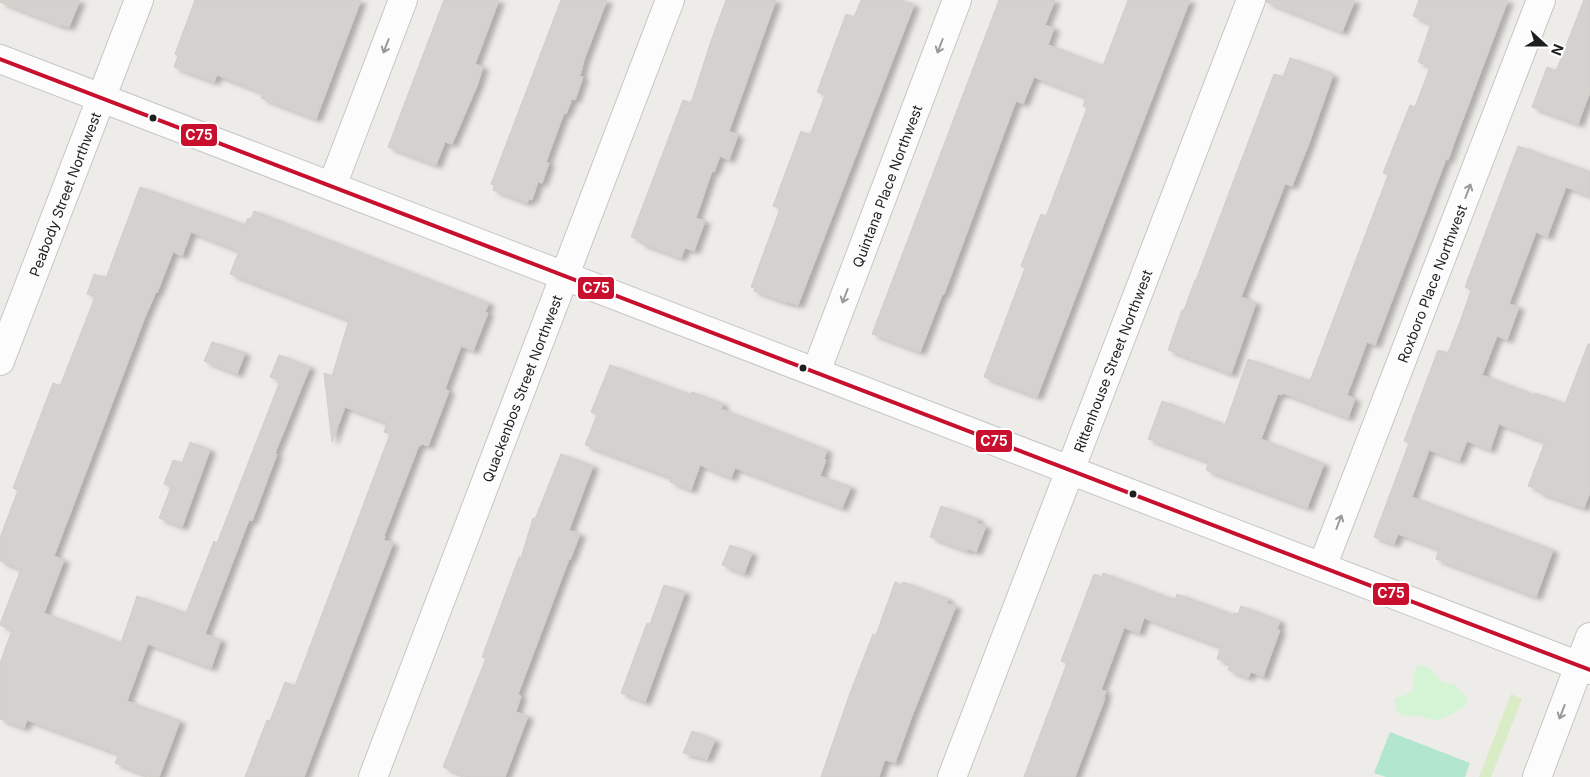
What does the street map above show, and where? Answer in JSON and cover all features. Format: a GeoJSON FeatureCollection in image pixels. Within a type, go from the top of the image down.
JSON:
{"type":"FeatureCollection","features":[{"type":"Feature","properties":{"kind":"street","name":"Peabody Street Northwest"},"geometry":{"type":"LineString","coordinates":[[0,361],[139,0]]}},
{"type":"Feature","properties":{"kind":"street"},"geometry":{"type":"LineString","coordinates":[[332,186],[403,0]]}},
{"type":"Feature","properties":{"kind":"street","name":"Quackenbos Street Northwest"},"geometry":{"type":"LineString","coordinates":[[373,777],[670,0]]}},
{"type":"Feature","properties":{"kind":"street","name":"Quintana Place Northwest"},"geometry":{"type":"LineString","coordinates":[[816,372],[957,0]]}},
{"type":"Feature","properties":{"kind":"street","name":"Rittenhouse Street Northwest"},"geometry":{"type":"LineString","coordinates":[[952,777],[1250,0]]}},
{"type":"Feature","properties":{"kind":"street","name":"Roxboro Place Northwest"},"geometry":{"type":"LineString","coordinates":[[1322,567],[1541,0]]}},
{"type":"Feature","properties":{"kind":"street"},"geometry":{"type":"LineString","coordinates":[[0,59],[1585,668]]}},
{"type":"Feature","properties":{"kind":"street"},"geometry":{"type":"LineString","coordinates":[[1537,777],[1585,668],[1590,637]]}},
{"type":"Feature","properties":{"kind":"green space"},"geometry":{"type":"Polygon","coordinates":[[[1418,665],[1431,669],[1442,682],[1455,685],[1467,698],[1465,706],[1438,720],[1416,715],[1406,716],[1400,714],[1395,706],[1395,699],[1412,692],[1418,665]]]}},
{"type":"Feature","properties":{"kind":"green space"},"geometry":{"type":"Polygon","coordinates":[[[1511,694],[1522,699],[1491,777],[1479,777],[1511,694]]]}},
{"type":"Feature","properties":{"kind":"green space"},"geometry":{"type":"Polygon","coordinates":[[[1390,732],[1470,763],[1465,777],[1386,777],[1374,773],[1390,732]]]}},
{"type":"Feature","properties":{"kind":"building"},"geometry":{"type":"Polygon","coordinates":[[[0,0],[80,0],[69,27],[0,2],[0,0]]]}},
{"type":"Feature","properties":{"kind":"building"},"geometry":{"type":"Polygon","coordinates":[[[195,0],[361,0],[316,119],[261,98],[263,93],[217,75],[214,82],[174,67],[178,56],[175,54],[195,0]]]}},
{"type":"Feature","properties":{"kind":"building"},"geometry":{"type":"Polygon","coordinates":[[[444,0],[499,0],[475,64],[483,67],[477,86],[452,144],[445,142],[436,165],[388,147],[444,0]]]}},
{"type":"Feature","properties":{"kind":"building"},"geometry":{"type":"Polygon","coordinates":[[[561,0],[607,0],[584,60],[580,76],[583,77],[575,100],[572,99],[566,114],[564,113],[546,162],[549,163],[542,183],[538,182],[532,200],[529,199],[527,203],[493,190],[494,185],[491,184],[561,0]]]}},
{"type":"Feature","properties":{"kind":"building"},"geometry":{"type":"Polygon","coordinates":[[[726,0],[776,0],[729,131],[738,135],[729,160],[720,156],[714,172],[712,171],[696,218],[705,221],[694,251],[685,248],[681,258],[640,243],[641,240],[631,237],[683,100],[691,103],[726,0]]]}},
{"type":"Feature","properties":{"kind":"building"},"geometry":{"type":"Polygon","coordinates":[[[861,0],[902,0],[914,5],[798,305],[788,303],[754,291],[755,288],[751,287],[780,209],[773,206],[801,131],[810,135],[825,95],[817,92],[846,14],[854,17],[861,0]]]}},
{"type":"Feature","properties":{"kind":"building"},"geometry":{"type":"Polygon","coordinates":[[[999,0],[1055,0],[1045,25],[1054,28],[1048,45],[1103,66],[1128,0],[1190,0],[1037,397],[984,377],[1025,268],[1021,266],[1041,214],[1046,216],[1087,108],[1083,106],[1086,97],[1034,77],[1023,104],[1016,101],[944,294],[920,352],[872,334],[999,0]]]}},
{"type":"Feature","properties":{"kind":"building"},"geometry":{"type":"Polygon","coordinates":[[[1266,0],[1355,0],[1342,32],[1266,2],[1266,0]]]}},
{"type":"Feature","properties":{"kind":"building"},"geometry":{"type":"Polygon","coordinates":[[[1419,0],[1508,0],[1448,160],[1446,159],[1375,345],[1367,342],[1347,395],[1355,399],[1348,418],[1283,393],[1282,395],[1278,394],[1261,439],[1324,464],[1307,508],[1206,470],[1209,462],[1148,439],[1162,401],[1225,425],[1248,359],[1310,381],[1388,175],[1383,173],[1410,105],[1415,107],[1430,67],[1418,62],[1431,24],[1413,16],[1419,0]]]}},
{"type":"Feature","properties":{"kind":"building"},"geometry":{"type":"Polygon","coordinates":[[[1584,0],[1590,0],[1590,92],[1578,124],[1532,107],[1547,67],[1556,71],[1584,0]]]}},
{"type":"Feature","properties":{"kind":"building"},"geometry":{"type":"Polygon","coordinates":[[[1290,58],[1333,75],[1292,186],[1285,184],[1241,297],[1256,303],[1231,374],[1168,350],[1274,74],[1283,77],[1290,58]]]}},
{"type":"Feature","properties":{"kind":"building"},"geometry":{"type":"Polygon","coordinates":[[[1518,146],[1590,172],[1590,196],[1566,187],[1547,237],[1536,232],[1509,304],[1519,307],[1507,340],[1497,336],[1482,375],[1534,395],[1535,393],[1565,404],[1588,344],[1590,344],[1590,492],[1584,508],[1538,492],[1539,490],[1528,486],[1545,442],[1499,424],[1490,450],[1467,441],[1459,461],[1429,450],[1412,497],[1553,550],[1536,597],[1436,559],[1439,549],[1398,534],[1394,544],[1374,537],[1409,443],[1404,441],[1438,350],[1448,353],[1461,319],[1471,290],[1465,287],[1518,146]]]}},
{"type":"Feature","properties":{"kind":"building"},"geometry":{"type":"Polygon","coordinates":[[[140,187],[245,225],[248,218],[251,219],[254,211],[489,303],[485,312],[488,313],[473,351],[461,346],[445,389],[449,391],[428,446],[419,445],[384,536],[384,540],[393,543],[304,777],[245,777],[267,720],[270,721],[285,682],[295,686],[390,434],[384,432],[387,423],[345,407],[332,442],[324,373],[332,376],[349,320],[230,274],[239,251],[191,232],[182,256],[173,252],[157,293],[145,317],[54,556],[64,560],[44,613],[121,643],[137,596],[186,613],[214,541],[217,543],[280,381],[270,377],[279,355],[310,367],[275,453],[277,454],[252,521],[249,520],[205,634],[221,640],[211,668],[148,644],[127,701],[180,721],[159,777],[151,777],[115,763],[119,754],[27,720],[24,728],[0,719],[0,663],[12,630],[0,624],[21,569],[0,561],[0,538],[18,490],[13,488],[53,383],[60,386],[95,297],[87,294],[94,274],[106,278],[140,187]]]}},
{"type":"Feature","properties":{"kind":"building"},"geometry":{"type":"Polygon","coordinates":[[[212,342],[245,353],[237,374],[204,361],[212,342]]]}},
{"type":"Feature","properties":{"kind":"building"},"geometry":{"type":"Polygon","coordinates":[[[610,365],[691,395],[692,392],[723,404],[721,409],[827,450],[824,459],[826,460],[820,476],[851,487],[842,508],[735,468],[731,478],[700,465],[691,490],[670,482],[672,478],[585,445],[597,415],[591,412],[610,365]]]}},
{"type":"Feature","properties":{"kind":"building"},"geometry":{"type":"Polygon","coordinates":[[[190,442],[210,450],[182,527],[159,518],[171,487],[164,484],[173,460],[182,463],[190,442]]]}},
{"type":"Feature","properties":{"kind":"building"},"geometry":{"type":"Polygon","coordinates":[[[561,454],[593,466],[569,530],[580,534],[518,694],[521,696],[516,712],[528,716],[505,777],[467,777],[443,767],[486,658],[482,657],[519,557],[521,558],[533,518],[535,519],[561,454]]]}},
{"type":"Feature","properties":{"kind":"building"},"geometry":{"type":"Polygon","coordinates":[[[941,506],[978,519],[977,523],[986,526],[976,552],[967,549],[967,551],[930,537],[941,506]]]}},
{"type":"Feature","properties":{"kind":"building"},"geometry":{"type":"Polygon","coordinates":[[[730,545],[752,553],[744,574],[722,565],[730,545]]]}},
{"type":"Feature","properties":{"kind":"building"},"geometry":{"type":"Polygon","coordinates":[[[1103,573],[1175,600],[1177,594],[1234,615],[1234,613],[1238,614],[1241,606],[1280,621],[1277,629],[1280,630],[1263,677],[1251,672],[1248,678],[1228,670],[1230,664],[1217,659],[1221,647],[1144,618],[1139,633],[1124,628],[1101,690],[1106,691],[1105,698],[1075,777],[1024,777],[1067,663],[1061,661],[1094,574],[1102,577],[1103,573]]]}},
{"type":"Feature","properties":{"kind":"building"},"geometry":{"type":"Polygon","coordinates":[[[895,582],[902,585],[903,582],[948,599],[947,603],[956,606],[895,763],[886,760],[879,777],[821,777],[850,693],[873,634],[876,635],[895,582]]]}},
{"type":"Feature","properties":{"kind":"building"},"geometry":{"type":"Polygon","coordinates":[[[664,585],[685,592],[645,702],[621,693],[647,623],[650,624],[664,585]]]}},
{"type":"Feature","properties":{"kind":"building"},"geometry":{"type":"Polygon","coordinates":[[[692,731],[715,740],[707,759],[683,753],[692,731]]]}},
{"type":"Feature","properties":{"kind":"transit line","name":"C75"},"geometry":{"type":"LineString","coordinates":[[0,59],[1590,670]]}}]}
